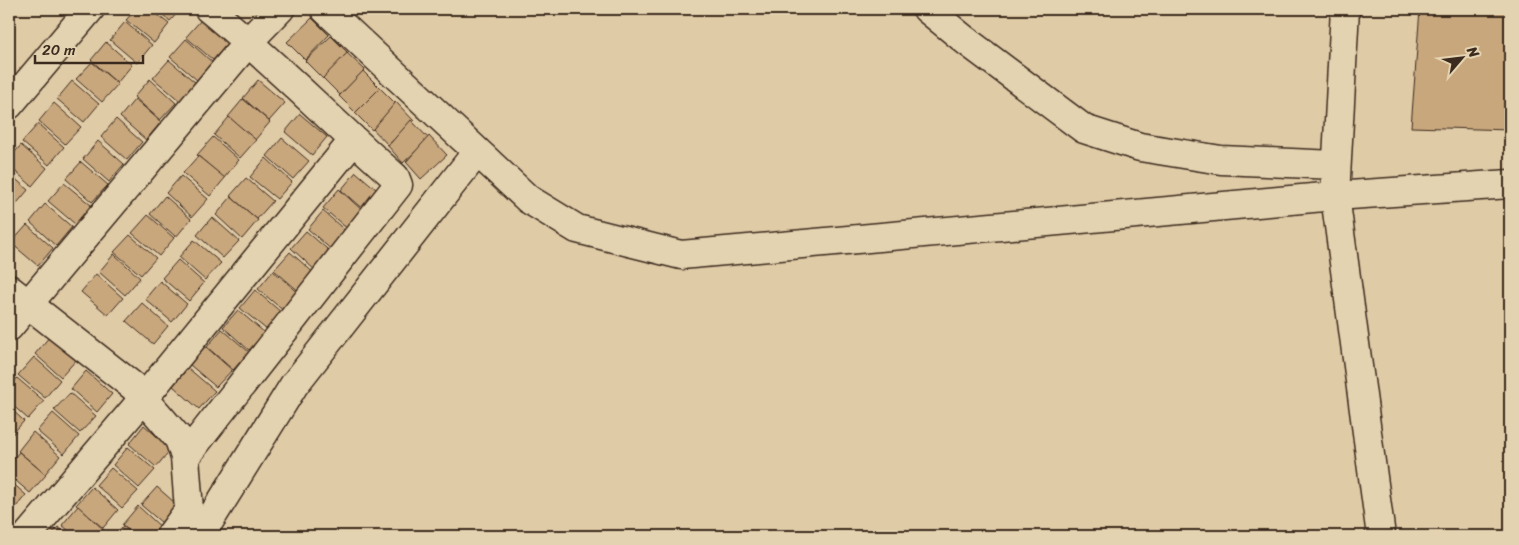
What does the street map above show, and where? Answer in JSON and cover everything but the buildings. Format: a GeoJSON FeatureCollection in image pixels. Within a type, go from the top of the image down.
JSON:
{"type":"FeatureCollection","features":[{"type":"Feature","properties":{"kind":"street"},"geometry":{"type":"LineString","coordinates":[[9,105],[90,9]]}},
{"type":"Feature","properties":{"kind":"street"},"geometry":{"type":"LineString","coordinates":[[185,457],[398,185],[395,177],[353,141],[249,41],[209,9]]}},
{"type":"Feature","properties":{"kind":"street"},"geometry":{"type":"LineString","coordinates":[[9,327],[19,296],[280,9]]}},
{"type":"Feature","properties":{"kind":"street"},"geometry":{"type":"LineString","coordinates":[[325,9],[528,199],[577,230],[681,256],[1335,196],[1510,184]]}},
{"type":"Feature","properties":{"kind":"street"},"geometry":{"type":"LineString","coordinates":[[927,9],[965,40],[1084,129],[1140,147],[1221,160],[1336,165]]}},
{"type":"Feature","properties":{"kind":"street"},"geometry":{"type":"LineString","coordinates":[[1345,9],[1335,196],[1382,536]]}},
{"type":"Feature","properties":{"kind":"street"},"geometry":{"type":"LineString","coordinates":[[27,536],[144,398],[353,141]]}},
{"type":"Feature","properties":{"kind":"street"},"geometry":{"type":"LineString","coordinates":[[200,536],[294,385],[477,152]]}},
{"type":"Feature","properties":{"kind":"street"},"geometry":{"type":"LineString","coordinates":[[19,296],[134,387],[179,439],[185,457],[189,510],[170,536]]}}]}
